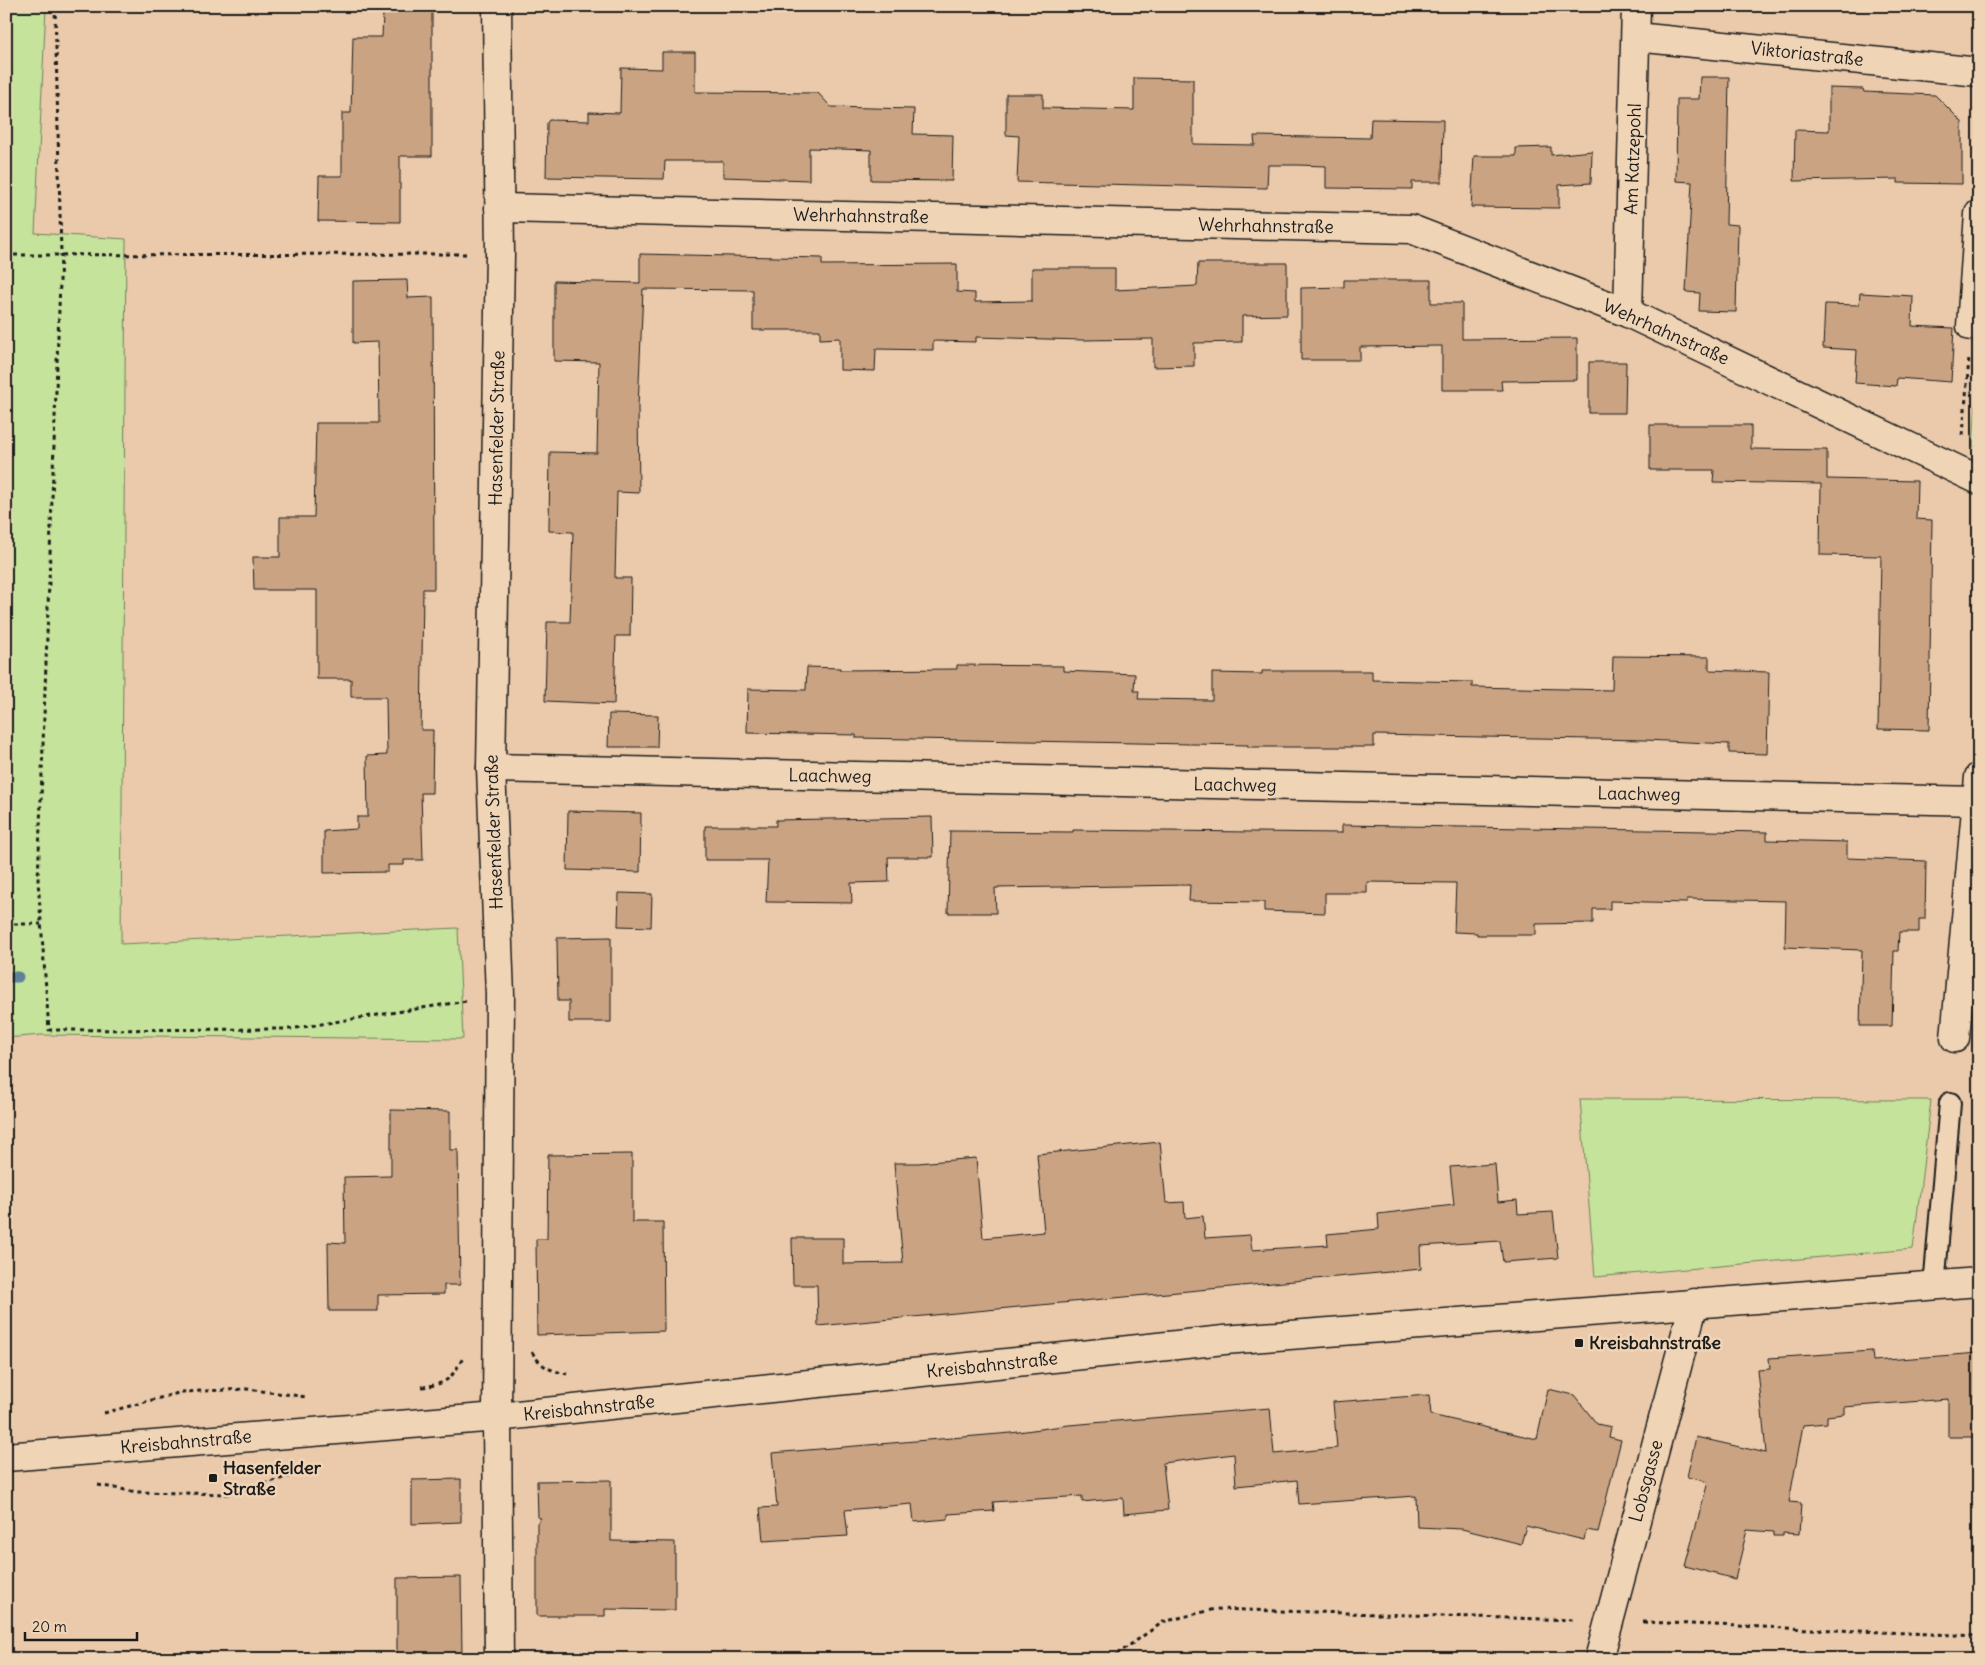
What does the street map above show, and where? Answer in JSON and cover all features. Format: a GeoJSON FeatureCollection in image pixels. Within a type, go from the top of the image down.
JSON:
{"type":"FeatureCollection","features":[{"type":"Feature","properties":{"kind":"street","name":"Hasenfelder Straße"},"geometry":{"type":"LineString","coordinates":[[497,6],[500,254],[491,768],[500,995],[497,1417],[499,1659]]}},
{"type":"Feature","properties":{"kind":"street","name":"Am Katzepohl"},"geometry":{"type":"LineString","coordinates":[[1628,313],[1636,6]]}},
{"type":"Feature","properties":{"kind":"street","name":"Viktoriastraße"},"geometry":{"type":"LineString","coordinates":[[1636,37],[1979,72]]}},
{"type":"Feature","properties":{"kind":"street","name":"Wehrhahnstraße"},"geometry":{"type":"LineString","coordinates":[[499,208],[1411,229],[1628,313],[1969,475]]}},
{"type":"Feature","properties":{"kind":"street"},"geometry":{"type":"LineString","coordinates":[[1971,326],[1979,214]]}},
{"type":"Feature","properties":{"kind":"street","name":"Laachweg"},"geometry":{"type":"LineString","coordinates":[[491,768],[1978,801]]}},
{"type":"Feature","properties":{"kind":"street"},"geometry":{"type":"LineString","coordinates":[[1955,1038],[1979,777]]}},
{"type":"Feature","properties":{"kind":"street","name":"Kreisbahnstraße"},"geometry":{"type":"LineString","coordinates":[[6,1457],[570,1410],[1224,1340],[1934,1287],[1979,1282]]}},
{"type":"Feature","properties":{"kind":"street","name":"Lobsgasse"},"geometry":{"type":"LineString","coordinates":[[1604,1640],[1694,1304]]}},
{"type":"Feature","properties":{"kind":"lane"},"geometry":{"type":"LineString","coordinates":[[1934,1287],[1950,1103]]}},
{"type":"Feature","properties":{"kind":"path"},"geometry":{"type":"LineString","coordinates":[[55,6],[60,254],[38,881],[49,1030],[290,1029],[500,995]]}},
{"type":"Feature","properties":{"kind":"path"},"geometry":{"type":"LineString","coordinates":[[468,244],[468,264]]}},
{"type":"Feature","properties":{"kind":"path"},"geometry":{"type":"LineString","coordinates":[[6,255],[500,254]]}},
{"type":"Feature","properties":{"kind":"path"},"geometry":{"type":"LineString","coordinates":[[1969,475],[1971,326]]}},
{"type":"Feature","properties":{"kind":"path"},"geometry":{"type":"LineString","coordinates":[[6,924],[41,924]]}},
{"type":"Feature","properties":{"kind":"path"},"geometry":{"type":"LineString","coordinates":[[528,1346],[539,1363],[552,1371],[570,1374],[570,1410]]}},
{"type":"Feature","properties":{"kind":"path"},"geometry":{"type":"LineString","coordinates":[[412,1388],[438,1385],[452,1377],[464,1355]]}},
{"type":"Feature","properties":{"kind":"path"},"geometry":{"type":"LineString","coordinates":[[95,1416],[182,1392],[247,1389],[310,1397]]}},
{"type":"Feature","properties":{"kind":"path"},"geometry":{"type":"LineString","coordinates":[[92,1484],[137,1492],[230,1494],[325,1465]]}},
{"type":"Feature","properties":{"kind":"path"},"geometry":{"type":"LineString","coordinates":[[1110,1659],[1163,1622],[1215,1609],[1604,1640],[1979,1636]]}},
{"type":"Feature","properties":{"kind":"green space"},"geometry":{"type":"Polygon","coordinates":[[[6,6],[46,6],[35,233],[126,239],[121,944],[458,928],[463,1039],[41,1035],[6,1038],[6,6]]]}},
{"type":"Feature","properties":{"kind":"green space"},"geometry":{"type":"Polygon","coordinates":[[[1979,355],[1979,449],[1973,446],[1979,355]]]}},
{"type":"Feature","properties":{"kind":"green space"},"geometry":{"type":"Polygon","coordinates":[[[1580,1099],[1931,1100],[1913,1249],[1595,1277],[1580,1099]]]}},
{"type":"Feature","properties":{"kind":"building"},"geometry":{"type":"Polygon","coordinates":[[[432,11],[432,156],[400,156],[400,222],[318,221],[319,176],[342,176],[342,113],[351,113],[353,37],[382,37],[383,12],[432,11]]]}},
{"type":"Feature","properties":{"kind":"building"},"geometry":{"type":"Polygon","coordinates":[[[662,52],[695,52],[695,92],[818,93],[831,107],[914,109],[913,134],[953,135],[952,181],[871,180],[871,150],[809,148],[809,180],[723,177],[723,161],[665,161],[664,179],[546,177],[547,123],[549,120],[589,121],[589,112],[620,113],[621,68],[662,69],[662,52]]]}},
{"type":"Feature","properties":{"kind":"building"},"geometry":{"type":"Polygon","coordinates":[[[1700,77],[1729,77],[1726,224],[1738,225],[1736,312],[1699,311],[1700,293],[1686,292],[1692,182],[1676,181],[1677,99],[1699,99],[1700,77]]]}},
{"type":"Feature","properties":{"kind":"building"},"geometry":{"type":"Polygon","coordinates":[[[1134,78],[1193,79],[1193,144],[1255,145],[1254,136],[1370,138],[1371,119],[1443,120],[1442,182],[1412,182],[1412,189],[1326,188],[1326,166],[1268,165],[1267,188],[1017,182],[1019,136],[1006,135],[1006,94],[1043,94],[1043,108],[1134,110],[1134,78]]]}},
{"type":"Feature","properties":{"kind":"building"},"geometry":{"type":"Polygon","coordinates":[[[1829,88],[1863,89],[1864,92],[1935,95],[1962,122],[1962,184],[1898,183],[1898,179],[1794,181],[1795,130],[1829,131],[1829,88]]]}},
{"type":"Feature","properties":{"kind":"building"},"geometry":{"type":"Polygon","coordinates":[[[1551,147],[1551,155],[1592,151],[1591,183],[1559,185],[1559,208],[1471,207],[1474,156],[1516,156],[1516,148],[1551,147]]]}},
{"type":"Feature","properties":{"kind":"building"},"geometry":{"type":"Polygon","coordinates":[[[640,254],[822,258],[822,265],[957,264],[957,292],[975,293],[975,302],[1032,301],[1032,268],[1115,268],[1115,290],[1197,286],[1198,263],[1287,263],[1287,315],[1242,316],[1242,342],[1194,343],[1194,366],[1153,367],[1153,339],[1083,340],[976,337],[976,342],[933,341],[933,350],[876,349],[875,371],[840,370],[840,338],[820,339],[820,330],[753,330],[753,290],[643,289],[638,407],[639,493],[617,492],[615,578],[631,578],[630,636],[616,636],[614,704],[545,701],[547,622],[570,622],[573,532],[549,531],[550,452],[597,453],[599,362],[554,361],[554,281],[640,283],[640,254]]]}},
{"type":"Feature","properties":{"kind":"building"},"geometry":{"type":"Polygon","coordinates":[[[407,280],[408,298],[433,297],[434,589],[423,589],[421,730],[433,730],[432,793],[421,793],[423,860],[404,860],[404,865],[388,865],[388,872],[324,873],[324,831],[357,829],[357,817],[368,817],[367,756],[387,755],[386,697],[351,697],[351,679],[317,679],[317,590],[254,590],[253,557],[280,557],[280,517],[314,517],[316,423],[379,423],[378,342],[353,343],[353,281],[407,280]]]}},
{"type":"Feature","properties":{"kind":"building"},"geometry":{"type":"Polygon","coordinates":[[[1344,280],[1431,280],[1431,303],[1462,303],[1462,339],[1577,338],[1577,380],[1501,381],[1502,390],[1442,390],[1442,346],[1360,347],[1360,360],[1301,360],[1301,288],[1344,287],[1344,280]]]}},
{"type":"Feature","properties":{"kind":"building"},"geometry":{"type":"Polygon","coordinates":[[[1860,293],[1913,296],[1912,326],[1954,328],[1951,382],[1897,378],[1896,386],[1855,383],[1857,350],[1823,348],[1825,304],[1859,305],[1860,293]]]}},
{"type":"Feature","properties":{"kind":"building"},"geometry":{"type":"Polygon","coordinates":[[[1589,362],[1626,362],[1625,413],[1589,413],[1589,362]]]}},
{"type":"Feature","properties":{"kind":"building"},"geometry":{"type":"Polygon","coordinates":[[[1650,425],[1751,425],[1751,449],[1827,450],[1827,479],[1917,481],[1916,519],[1932,520],[1929,730],[1878,729],[1881,556],[1820,555],[1821,484],[1713,482],[1714,470],[1650,470],[1650,425]]]}},
{"type":"Feature","properties":{"kind":"building"},"geometry":{"type":"Polygon","coordinates":[[[1613,656],[1709,657],[1709,670],[1769,672],[1767,754],[1729,753],[1729,744],[1645,740],[1374,735],[1374,747],[1248,747],[1248,745],[856,738],[856,735],[747,733],[748,689],[806,690],[807,667],[840,668],[840,670],[957,669],[957,665],[1063,666],[1063,671],[1135,674],[1134,691],[1139,691],[1138,699],[1212,700],[1212,673],[1262,674],[1262,671],[1372,671],[1372,680],[1472,682],[1472,687],[1612,690],[1613,656]]]}},
{"type":"Feature","properties":{"kind":"building"},"geometry":{"type":"Polygon","coordinates":[[[609,714],[658,715],[657,747],[608,747],[609,714]]]}},
{"type":"Feature","properties":{"kind":"building"},"geometry":{"type":"Polygon","coordinates":[[[568,811],[641,813],[640,872],[567,870],[568,811]]]}},
{"type":"Feature","properties":{"kind":"building"},"geometry":{"type":"Polygon","coordinates":[[[932,817],[933,857],[888,857],[889,882],[851,883],[852,903],[766,902],[768,860],[705,860],[705,826],[776,826],[776,820],[932,817]]]}},
{"type":"Feature","properties":{"kind":"building"},"geometry":{"type":"Polygon","coordinates":[[[1342,825],[1767,832],[1767,840],[1847,842],[1847,858],[1926,861],[1925,919],[1919,919],[1919,932],[1899,932],[1898,951],[1894,951],[1892,1026],[1860,1026],[1862,950],[1785,947],[1786,901],[1687,899],[1687,903],[1610,901],[1610,909],[1593,909],[1593,923],[1536,924],[1536,935],[1477,935],[1477,933],[1454,932],[1456,883],[1367,882],[1367,893],[1325,893],[1325,913],[1264,911],[1264,902],[1189,901],[1190,885],[995,888],[996,913],[948,913],[950,831],[1073,832],[1073,830],[1342,833],[1342,825]]]}},
{"type":"Feature","properties":{"kind":"building"},"geometry":{"type":"Polygon","coordinates":[[[619,893],[652,894],[651,927],[618,926],[619,893]]]}},
{"type":"Feature","properties":{"kind":"building"},"geometry":{"type":"Polygon","coordinates":[[[611,937],[611,1022],[569,1022],[569,1001],[558,1001],[557,938],[611,937]]]}},
{"type":"Feature","properties":{"kind":"building"},"geometry":{"type":"Polygon","coordinates":[[[391,1110],[450,1111],[450,1150],[458,1150],[460,1285],[444,1285],[444,1294],[378,1295],[378,1311],[329,1311],[328,1242],[345,1243],[344,1177],[391,1176],[391,1110]]]}},
{"type":"Feature","properties":{"kind":"building"},"geometry":{"type":"Polygon","coordinates":[[[1160,1142],[1166,1203],[1184,1202],[1185,1218],[1203,1216],[1205,1238],[1250,1235],[1252,1250],[1328,1245],[1327,1234],[1379,1229],[1378,1214],[1454,1205],[1450,1167],[1495,1164],[1498,1202],[1517,1200],[1518,1214],[1553,1212],[1558,1258],[1503,1262],[1500,1241],[1420,1246],[1421,1269],[818,1326],[817,1285],[793,1285],[792,1238],[843,1238],[843,1264],[903,1263],[894,1163],[976,1158],[983,1238],[1044,1232],[1037,1154],[1160,1142]]]}},
{"type":"Feature","properties":{"kind":"building"},"geometry":{"type":"Polygon","coordinates":[[[632,1154],[632,1222],[663,1222],[664,1331],[537,1335],[536,1239],[547,1239],[548,1155],[632,1154]]]}},
{"type":"Feature","properties":{"kind":"building"},"geometry":{"type":"Polygon","coordinates":[[[1872,1351],[1873,1361],[1979,1353],[1979,1437],[1948,1437],[1948,1399],[1844,1407],[1844,1414],[1827,1416],[1827,1423],[1803,1425],[1789,1502],[1801,1503],[1799,1534],[1783,1533],[1783,1536],[1773,1536],[1773,1532],[1747,1530],[1735,1579],[1685,1566],[1708,1482],[1687,1477],[1696,1437],[1766,1453],[1758,1370],[1770,1369],[1769,1358],[1872,1351]]]}},
{"type":"Feature","properties":{"kind":"building"},"geometry":{"type":"Polygon","coordinates":[[[1548,1389],[1574,1395],[1597,1424],[1611,1427],[1609,1437],[1621,1440],[1598,1532],[1586,1530],[1584,1540],[1526,1526],[1521,1544],[1462,1529],[1417,1527],[1416,1496],[1299,1504],[1297,1480],[1236,1486],[1234,1454],[1163,1463],[1168,1510],[1124,1514],[1123,1498],[1082,1502],[1082,1496],[993,1502],[994,1511],[948,1514],[948,1519],[914,1522],[912,1504],[845,1510],[848,1536],[763,1541],[760,1508],[777,1507],[772,1453],[1011,1433],[1069,1425],[1270,1408],[1274,1454],[1337,1448],[1333,1402],[1429,1395],[1431,1415],[1537,1439],[1548,1389]]]}},
{"type":"Feature","properties":{"kind":"building"},"geometry":{"type":"Polygon","coordinates":[[[461,1479],[461,1522],[412,1524],[412,1480],[461,1479]]]}},
{"type":"Feature","properties":{"kind":"building"},"geometry":{"type":"Polygon","coordinates":[[[611,1480],[611,1541],[675,1542],[675,1610],[605,1609],[605,1616],[537,1616],[537,1523],[541,1518],[538,1518],[537,1481],[611,1480]]]}},
{"type":"Feature","properties":{"kind":"building"},"geometry":{"type":"Polygon","coordinates":[[[461,1577],[462,1659],[397,1659],[397,1578],[461,1577]]]}},
{"type":"Feature","properties":{"kind":"waterway"},"geometry":{"type":"LineString","coordinates":[[6,977],[18,977]]}},
{"type":"Feature","properties":{"kind":"waterway"},"geometry":{"type":"LineString","coordinates":[[1202,1659],[1226,1659]]}},
{"type":"Feature","properties":{"kind":"place","name":"Kreisbahnstraße"},"geometry":{"type":"Point","coordinates":[1579,1343]}},
{"type":"Feature","properties":{"kind":"place","name":"Hasenfelder Straße"},"geometry":{"type":"Point","coordinates":[213,1478]}}]}
